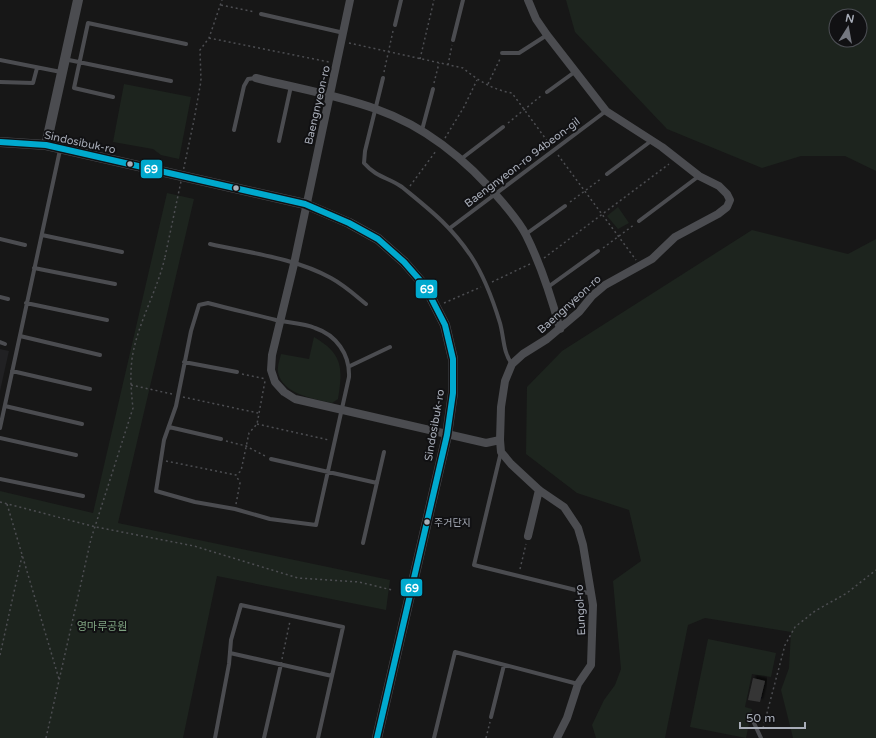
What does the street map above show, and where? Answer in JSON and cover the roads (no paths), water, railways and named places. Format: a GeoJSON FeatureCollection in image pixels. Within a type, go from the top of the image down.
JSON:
{"type":"FeatureCollection","features":[{"type":"Feature","properties":{"kind":"street"},"geometry":{"type":"LineString","coordinates":[[46,145],[78,0]]}},
{"type":"Feature","properties":{"kind":"street","name":"Baengnyeon-ro"},"geometry":{"type":"LineString","coordinates":[[343,411],[295,399],[284,392],[275,382],[271,370],[279,320],[294,264],[305,204],[344,33],[350,0]]}},
{"type":"Feature","properties":{"kind":"street","name":"Baengnyeon-ro"},"geometry":{"type":"LineString","coordinates":[[500,440],[501,407],[505,381],[512,364],[523,354],[547,339],[579,312],[592,296],[605,285],[646,263],[675,237],[718,214],[727,207],[730,200],[727,194],[719,186],[699,176],[652,140],[606,111],[547,35],[525,1]]}},
{"type":"Feature","properties":{"kind":"street"},"geometry":{"type":"LineString","coordinates":[[256,78],[330,95],[376,109],[422,130],[461,159],[495,194],[526,234],[548,287],[560,328]]}},
{"type":"Feature","properties":{"kind":"street","name":"Sindosibuk-ro"},"geometry":{"type":"LineString","coordinates":[[0,142],[46,145],[60,150],[305,204],[349,223],[378,239],[404,262],[420,280],[437,306],[445,325],[453,359],[453,393],[447,435],[377,738]]}},
{"type":"Feature","properties":{"kind":"street"},"geometry":{"type":"LineString","coordinates":[[343,411],[447,435],[486,442],[500,440],[501,452]]}},
{"type":"Feature","properties":{"kind":"street","name":"Eungol-ro"},"geometry":{"type":"LineString","coordinates":[[501,452],[511,464],[539,490],[564,507],[578,528],[583,545],[592,594],[593,653],[591,665],[578,684],[557,738]]}},
{"type":"Feature","properties":{"kind":"street"},"geometry":{"type":"LineString","coordinates":[[528,536],[539,490]]}},
{"type":"Feature","properties":{"kind":"lane"},"geometry":{"type":"LineString","coordinates":[[395,25],[401,0]]}},
{"type":"Feature","properties":{"kind":"lane"},"geometry":{"type":"LineString","coordinates":[[453,40],[463,0]]}},
{"type":"Feature","properties":{"kind":"lane"},"geometry":{"type":"LineString","coordinates":[[261,14],[344,33]]}},
{"type":"Feature","properties":{"kind":"lane"},"geometry":{"type":"LineString","coordinates":[[113,97],[74,88],[88,23],[186,44]]}},
{"type":"Feature","properties":{"kind":"lane"},"geometry":{"type":"LineString","coordinates":[[502,53],[519,54],[547,35]]}},
{"type":"Feature","properties":{"kind":"lane"},"geometry":{"type":"LineString","coordinates":[[64,59],[171,81]]}},
{"type":"Feature","properties":{"kind":"lane"},"geometry":{"type":"LineString","coordinates":[[0,60],[61,72]]}},
{"type":"Feature","properties":{"kind":"lane"},"geometry":{"type":"LineString","coordinates":[[0,82],[33,83],[37,68]]}},
{"type":"Feature","properties":{"kind":"lane"},"geometry":{"type":"LineString","coordinates":[[547,92],[576,71]]}},
{"type":"Feature","properties":{"kind":"lane"},"geometry":{"type":"LineString","coordinates":[[234,130],[244,86],[248,79],[256,78]]}},
{"type":"Feature","properties":{"kind":"lane"},"geometry":{"type":"LineString","coordinates":[[383,78],[365,151],[364,162],[372,172],[400,186],[430,209],[450,228],[471,257],[487,285],[500,324],[507,358],[512,364]]}},
{"type":"Feature","properties":{"kind":"lane"},"geometry":{"type":"LineString","coordinates":[[279,141],[291,86]]}},
{"type":"Feature","properties":{"kind":"lane"},"geometry":{"type":"LineString","coordinates":[[422,130],[433,89]]}},
{"type":"Feature","properties":{"kind":"lane","name":"Baengnyeon-ro 94beon-gil"},"geometry":{"type":"LineString","coordinates":[[450,228],[606,111]]}},
{"type":"Feature","properties":{"kind":"lane"},"geometry":{"type":"LineString","coordinates":[[461,159],[503,127]]}},
{"type":"Feature","properties":{"kind":"lane"},"geometry":{"type":"LineString","coordinates":[[607,174],[652,140]]}},
{"type":"Feature","properties":{"kind":"lane"},"geometry":{"type":"LineString","coordinates":[[0,428],[60,150]]}},
{"type":"Feature","properties":{"kind":"lane"},"geometry":{"type":"LineString","coordinates":[[639,221],[699,176]]}},
{"type":"Feature","properties":{"kind":"lane"},"geometry":{"type":"LineString","coordinates":[[526,234],[566,206]]}},
{"type":"Feature","properties":{"kind":"lane"},"geometry":{"type":"LineString","coordinates":[[42,235],[122,252]]}},
{"type":"Feature","properties":{"kind":"lane"},"geometry":{"type":"LineString","coordinates":[[0,239],[25,245]]}},
{"type":"Feature","properties":{"kind":"lane"},"geometry":{"type":"LineString","coordinates":[[210,244],[317,271],[333,278],[366,304]]}},
{"type":"Feature","properties":{"kind":"lane"},"geometry":{"type":"LineString","coordinates":[[548,287],[598,251]]}},
{"type":"Feature","properties":{"kind":"lane"},"geometry":{"type":"LineString","coordinates":[[34,268],[115,284]]}},
{"type":"Feature","properties":{"kind":"lane"},"geometry":{"type":"LineString","coordinates":[[0,297],[8,299]]}},
{"type":"Feature","properties":{"kind":"lane"},"geometry":{"type":"LineString","coordinates":[[26,303],[107,320]]}},
{"type":"Feature","properties":{"kind":"lane"},"geometry":{"type":"LineString","coordinates":[[208,303],[279,320],[314,327],[325,332],[337,341],[350,366],[343,411],[316,525],[270,519],[235,509],[195,502],[156,491],[168,427],[178,396],[191,331],[199,305],[208,303]]}},
{"type":"Feature","properties":{"kind":"lane"},"geometry":{"type":"LineString","coordinates":[[20,336],[100,355]]}},
{"type":"Feature","properties":{"kind":"lane"},"geometry":{"type":"LineString","coordinates":[[0,342],[5,344]]}},
{"type":"Feature","properties":{"kind":"lane"},"geometry":{"type":"LineString","coordinates":[[350,366],[390,347]]}},
{"type":"Feature","properties":{"kind":"lane"},"geometry":{"type":"LineString","coordinates":[[184,362],[237,372]]}},
{"type":"Feature","properties":{"kind":"lane"},"geometry":{"type":"LineString","coordinates":[[12,371],[90,390]]}},
{"type":"Feature","properties":{"kind":"lane"},"geometry":{"type":"LineString","coordinates":[[5,406],[82,424]]}},
{"type":"Feature","properties":{"kind":"lane"},"geometry":{"type":"LineString","coordinates":[[168,427],[220,439]]}},
{"type":"Feature","properties":{"kind":"lane"},"geometry":{"type":"LineString","coordinates":[[0,438],[76,456]]}},
{"type":"Feature","properties":{"kind":"lane"},"geometry":{"type":"LineString","coordinates":[[363,543],[384,452]]}},
{"type":"Feature","properties":{"kind":"lane"},"geometry":{"type":"LineString","coordinates":[[501,452],[474,565],[592,594]]}},
{"type":"Feature","properties":{"kind":"lane"},"geometry":{"type":"LineString","coordinates":[[271,459],[377,483]]}},
{"type":"Feature","properties":{"kind":"lane"},"geometry":{"type":"LineString","coordinates":[[0,479],[83,496]]}},
{"type":"Feature","properties":{"kind":"lane"},"geometry":{"type":"LineString","coordinates":[[215,738],[234,622],[241,605],[343,626],[318,738]]}},
{"type":"Feature","properties":{"kind":"lane"},"geometry":{"type":"LineString","coordinates":[[434,738],[455,652],[578,684]]}},
{"type":"Feature","properties":{"kind":"lane"},"geometry":{"type":"LineString","coordinates":[[230,653],[332,676]]}},
{"type":"Feature","properties":{"kind":"lane"},"geometry":{"type":"LineString","coordinates":[[264,738],[281,664]]}},
{"type":"Feature","properties":{"kind":"lane"},"geometry":{"type":"LineString","coordinates":[[491,717],[504,665]]}},
{"type":"Feature","properties":{"kind":"lane"},"geometry":{"type":"LineString","coordinates":[[754,723],[761,738]]}},
{"type":"Feature","properties":{"kind":"place","name":"주거단지"},"geometry":{"type":"Point","coordinates":[427,522]}},
{"type":"Feature","properties":{"kind":"park label","name":"영마루공원"},"geometry":{"type":"Point","coordinates":[102,626]}}]}
